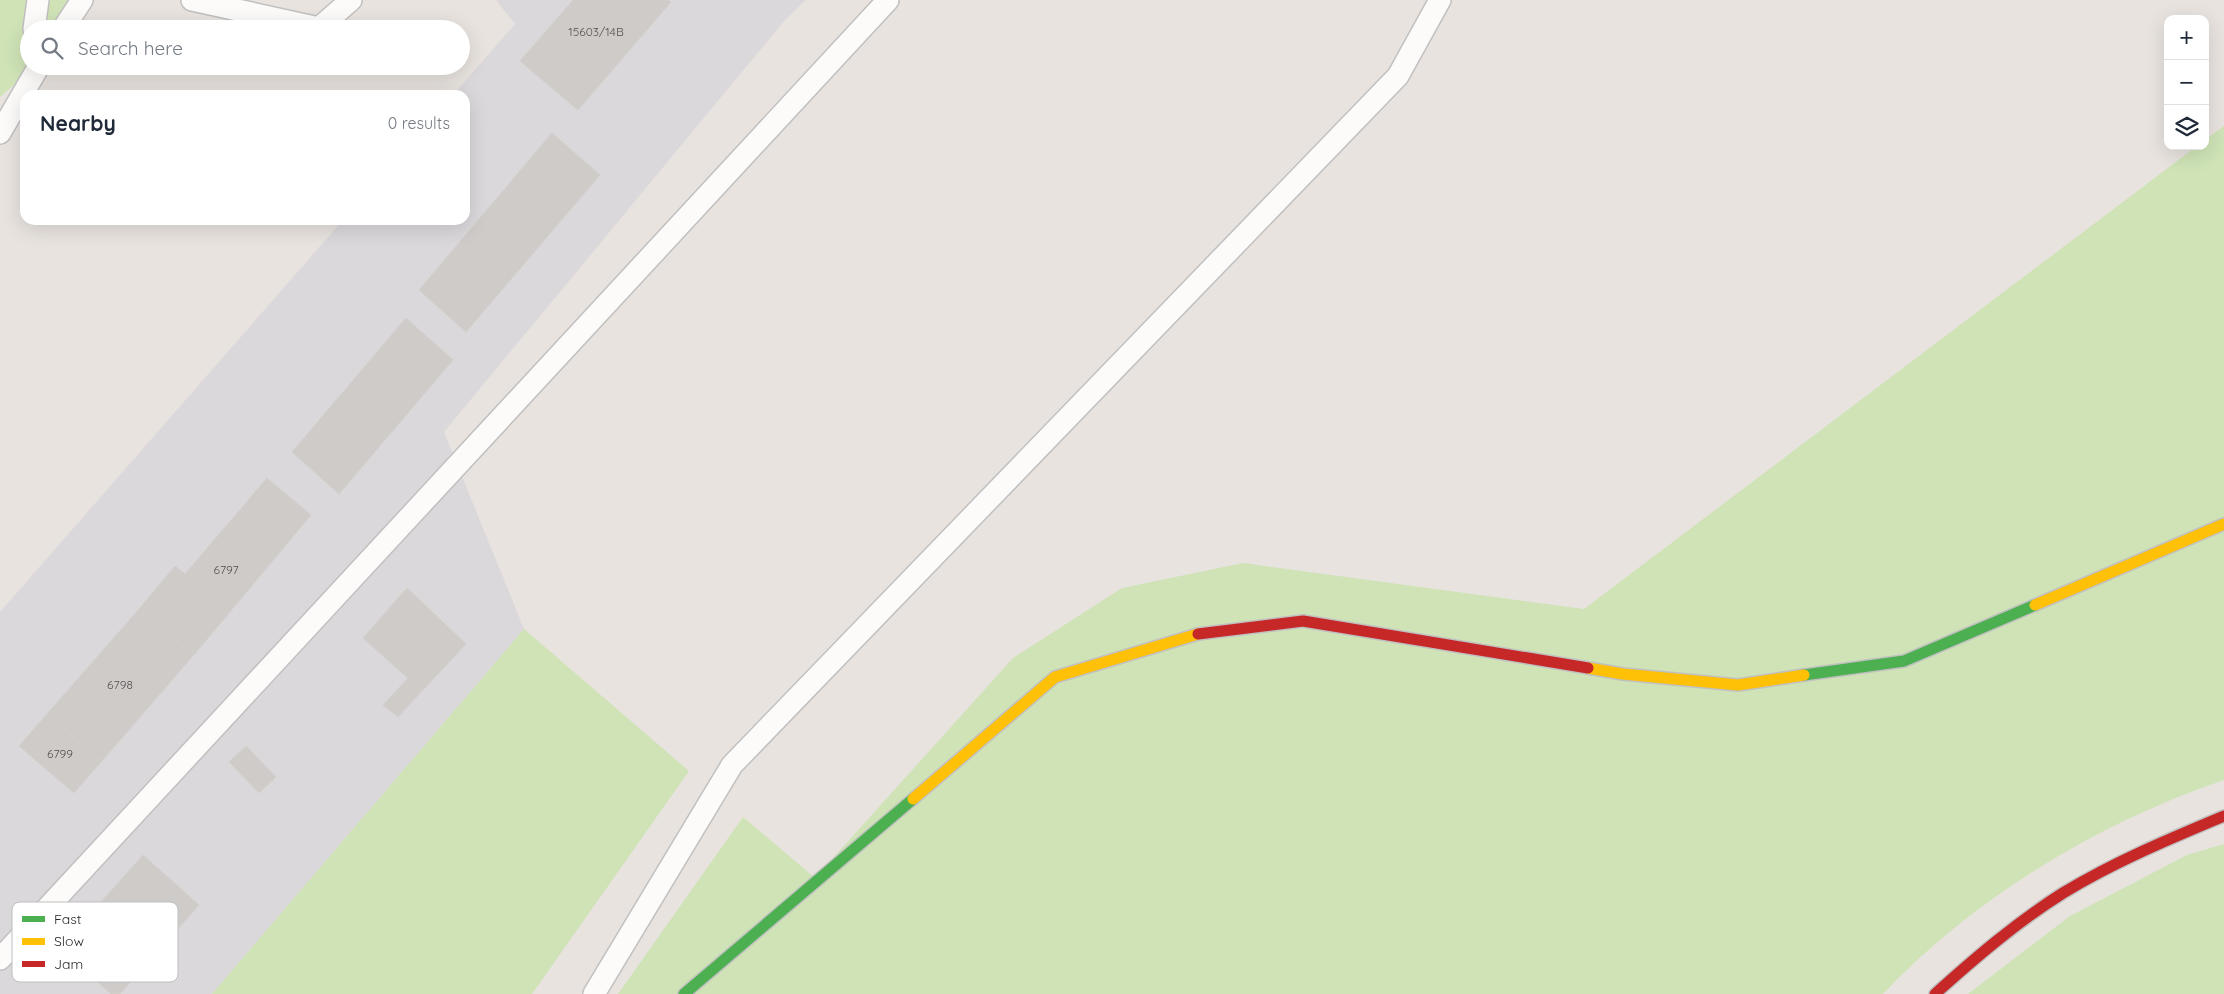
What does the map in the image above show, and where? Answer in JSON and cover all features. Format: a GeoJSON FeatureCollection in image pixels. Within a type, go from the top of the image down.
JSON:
{"type":"FeatureCollection","features":[{"type":"Feature","properties":{"kind":"street"},"geometry":{"type":"LineString","coordinates":[[684,994],[1055,677],[1189,635],[1303,621],[1623,674],[1738,685],[1904,661],[2224,524]]}},
{"type":"Feature","properties":{"kind":"street"},"geometry":{"type":"LineString","coordinates":[[1935,994],[1978,954],[2063,894],[2151,846],[2224,816]]}},
{"type":"Feature","properties":{"kind":"lane"},"geometry":{"type":"LineString","coordinates":[[35,20],[38,0]]}},
{"type":"Feature","properties":{"kind":"lane"},"geometry":{"type":"LineString","coordinates":[[69,20],[82,0]]}},
{"type":"Feature","properties":{"kind":"lane"},"geometry":{"type":"LineString","coordinates":[[192,0],[283,20]]}},
{"type":"Feature","properties":{"kind":"lane"},"geometry":{"type":"LineString","coordinates":[[328,20],[350,0]]}},
{"type":"Feature","properties":{"kind":"lane"},"geometry":{"type":"LineString","coordinates":[[53,902],[888,0]]}},
{"type":"Feature","properties":{"kind":"lane"},"geometry":{"type":"LineString","coordinates":[[594,994],[732,766],[1398,76],[1440,0]]}},
{"type":"Feature","properties":{"kind":"lane"},"geometry":{"type":"LineString","coordinates":[[23,89],[26,75]]}},
{"type":"Feature","properties":{"kind":"lane"},"geometry":{"type":"LineString","coordinates":[[23,89],[33,75]]}},
{"type":"Feature","properties":{"kind":"lane"},"geometry":{"type":"LineString","coordinates":[[0,132],[20,95]]}},
{"type":"Feature","properties":{"kind":"lane"},"geometry":{"type":"LineString","coordinates":[[0,959],[12,946]]}},
{"type":"Feature","properties":{"kind":"shaded area"},"geometry":{"type":"Polygon","coordinates":[[[496,0],[806,0],[785,20],[444,432],[524,629],[212,994],[0,994],[0,612],[339,225],[470,225],[470,90],[457,90],[515,24],[496,0]]]}},
{"type":"Feature","properties":{"kind":"green space"},"geometry":{"type":"Polygon","coordinates":[[[0,0],[89,0],[75,20],[20,20],[20,75],[26,75],[0,97],[0,0]]]}},
{"type":"Feature","properties":{"kind":"green space"},"geometry":{"type":"Polygon","coordinates":[[[2224,126],[2224,780],[2177,797],[2131,818],[2085,841],[2041,867],[1998,895],[1957,926],[1918,959],[1883,994],[618,994],[743,817],[815,878],[1013,658],[1122,588],[1243,563],[1584,609],[2192,150],[2209,150],[2209,137],[2224,126]]]}},
{"type":"Feature","properties":{"kind":"green space"},"geometry":{"type":"Polygon","coordinates":[[[524,629],[689,771],[532,994],[212,994],[524,629]]]}},
{"type":"Feature","properties":{"kind":"green space"},"geometry":{"type":"Polygon","coordinates":[[[2224,844],[2224,994],[1968,994],[2070,916],[2187,855],[2224,844]]]}},
{"type":"Feature","properties":{"kind":"building"},"geometry":{"type":"Polygon","coordinates":[[[573,0],[668,0],[671,2],[578,110],[520,61],[573,0]]]}},
{"type":"Feature","properties":{"kind":"building"},"geometry":{"type":"Polygon","coordinates":[[[552,133],[600,175],[466,332],[419,290],[552,133]]]}},
{"type":"Feature","properties":{"kind":"building"},"geometry":{"type":"Polygon","coordinates":[[[406,318],[453,360],[339,494],[292,452],[406,318]]]}},
{"type":"Feature","properties":{"kind":"building"},"geometry":{"type":"Polygon","coordinates":[[[267,478],[311,515],[193,656],[139,609],[175,566],[185,574],[267,478]]]}},
{"type":"Feature","properties":{"kind":"building"},"geometry":{"type":"Polygon","coordinates":[[[407,588],[466,644],[422,691],[363,638],[407,588]]]}},
{"type":"Feature","properties":{"kind":"building"},"geometry":{"type":"Polygon","coordinates":[[[139,609],[193,656],[101,762],[47,714],[139,609]]]}},
{"type":"Feature","properties":{"kind":"building"},"geometry":{"type":"Polygon","coordinates":[[[408,678],[422,691],[398,717],[383,705],[408,678]]]}},
{"type":"Feature","properties":{"kind":"building"},"geometry":{"type":"Polygon","coordinates":[[[47,714],[101,762],[74,793],[19,746],[47,714]]]}},
{"type":"Feature","properties":{"kind":"building"},"geometry":{"type":"Polygon","coordinates":[[[246,746],[276,777],[259,793],[229,762],[246,746]]]}},
{"type":"Feature","properties":{"kind":"building"},"geometry":{"type":"Polygon","coordinates":[[[143,855],[199,905],[178,929],[178,902],[101,902],[143,855]]]}},
{"type":"Feature","properties":{"kind":"building"},"geometry":{"type":"Polygon","coordinates":[[[98,982],[131,982],[120,994],[111,994],[98,982]]]}},
{"type":"Feature","properties":{"kind":"traffic: fast"},"geometry":{"type":"LineString","coordinates":[[1804,675],[1904,661],[2035,605]]}},
{"type":"Feature","properties":{"kind":"traffic: fast"},"geometry":{"type":"LineString","coordinates":[[684,994],[913,799]]}},
{"type":"Feature","properties":{"kind":"traffic: slow"},"geometry":{"type":"LineString","coordinates":[[2035,605],[2224,524]]}},
{"type":"Feature","properties":{"kind":"traffic: slow"},"geometry":{"type":"LineString","coordinates":[[913,799],[1055,677],[1198,634]]}},
{"type":"Feature","properties":{"kind":"traffic: slow"},"geometry":{"type":"LineString","coordinates":[[1588,668],[1623,674],[1738,685],[1804,675]]}},
{"type":"Feature","properties":{"kind":"traffic: jam"},"geometry":{"type":"LineString","coordinates":[[1198,634],[1303,621],[1588,668]]}},
{"type":"Feature","properties":{"kind":"traffic: jam"},"geometry":{"type":"LineString","coordinates":[[1935,994],[1997,941],[2063,893],[2122,861],[2224,816]]}}]}
